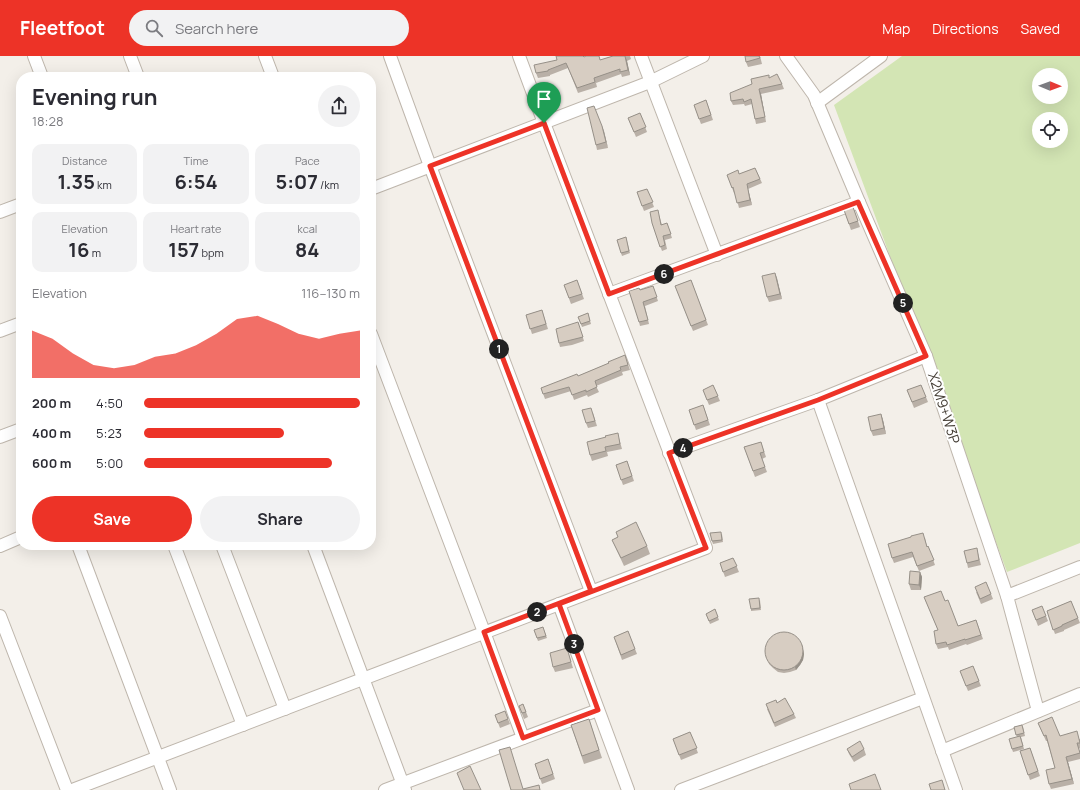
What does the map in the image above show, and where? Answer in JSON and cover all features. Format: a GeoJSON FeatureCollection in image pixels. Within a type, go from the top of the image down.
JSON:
{"type":"FeatureCollection","features":[{"type":"Feature","properties":{"kind":"street"},"geometry":{"type":"LineString","coordinates":[[34,56],[40,72]]}},
{"type":"Feature","properties":{"kind":"street"},"geometry":{"type":"LineString","coordinates":[[130,56],[136,72]]}},
{"type":"Feature","properties":{"kind":"street"},"geometry":{"type":"LineString","coordinates":[[265,56],[271,72]]}},
{"type":"Feature","properties":{"kind":"street"},"geometry":{"type":"LineString","coordinates":[[390,56],[430,166],[591,591]]}},
{"type":"Feature","properties":{"kind":"street"},"geometry":{"type":"LineString","coordinates":[[72,790],[706,548],[519,56]]}},
{"type":"Feature","properties":{"kind":"street"},"geometry":{"type":"LineString","coordinates":[[641,56],[717,254]]}},
{"type":"Feature","properties":{"kind":"street"},"geometry":{"type":"LineString","coordinates":[[376,187],[650,82],[703,56]]}},
{"type":"Feature","properties":{"kind":"street","name":"X2M9+W3P"},"geometry":{"type":"LineString","coordinates":[[786,56],[814,95],[858,202],[926,356],[1006,596],[1038,711]]}},
{"type":"Feature","properties":{"kind":"street"},"geometry":{"type":"LineString","coordinates":[[817,103],[881,56]]}},
{"type":"Feature","properties":{"kind":"street"},"geometry":{"type":"LineString","coordinates":[[609,294],[858,202]]}},
{"type":"Feature","properties":{"kind":"street"},"geometry":{"type":"LineString","coordinates":[[0,212],[16,206]]}},
{"type":"Feature","properties":{"kind":"street"},"geometry":{"type":"LineString","coordinates":[[0,331],[16,325]]}},
{"type":"Feature","properties":{"kind":"street"},"geometry":{"type":"LineString","coordinates":[[376,347],[523,738]]}},
{"type":"Feature","properties":{"kind":"street"},"geometry":{"type":"LineString","coordinates":[[669,453],[818,400],[926,356]]}},
{"type":"Feature","properties":{"kind":"street"},"geometry":{"type":"LineString","coordinates":[[818,400],[942,751],[952,789]]}},
{"type":"Feature","properties":{"kind":"street"},"geometry":{"type":"LineString","coordinates":[[0,437],[16,431]]}},
{"type":"Feature","properties":{"kind":"street"},"geometry":{"type":"LineString","coordinates":[[0,546],[16,539]]}},
{"type":"Feature","properties":{"kind":"street"},"geometry":{"type":"LineString","coordinates":[[80,550],[170,790]]}},
{"type":"Feature","properties":{"kind":"street"},"geometry":{"type":"LineString","coordinates":[[176,550],[243,725]]}},
{"type":"Feature","properties":{"kind":"street"},"geometry":{"type":"LineString","coordinates":[[224,550],[285,709]]}},
{"type":"Feature","properties":{"kind":"street"},"geometry":{"type":"LineString","coordinates":[[316,550],[404,787]]}},
{"type":"Feature","properties":{"kind":"street"},"geometry":{"type":"LineString","coordinates":[[1006,596],[1080,567]]}},
{"type":"Feature","properties":{"kind":"street"},"geometry":{"type":"LineString","coordinates":[[559,604],[628,790]]}},
{"type":"Feature","properties":{"kind":"street"},"geometry":{"type":"LineString","coordinates":[[0,616],[67,790]]}},
{"type":"Feature","properties":{"kind":"street"},"geometry":{"type":"LineString","coordinates":[[942,751],[1080,694]]}},
{"type":"Feature","properties":{"kind":"street"},"geometry":{"type":"LineString","coordinates":[[682,790],[923,698]]}},
{"type":"Feature","properties":{"kind":"street"},"geometry":{"type":"LineString","coordinates":[[385,790],[404,787],[523,738],[598,710]]}},
{"type":"Feature","properties":{"kind":"green space"},"geometry":{"type":"Polygon","coordinates":[[[902,56],[1080,56],[1080,543],[1007,572],[834,105],[902,56]]]}},
{"type":"Feature","properties":{"kind":"building"},"geometry":{"type":"Polygon","coordinates":[[[556,56],[599,56],[600,60],[613,56],[625,56],[628,70],[620,72],[620,69],[594,78],[595,82],[577,88],[566,63],[548,71],[536,73],[534,65],[557,60],[556,56]]]}},
{"type":"Feature","properties":{"kind":"building"},"geometry":{"type":"Polygon","coordinates":[[[745,56],[759,56],[760,58],[746,62],[745,56]]]}},
{"type":"Feature","properties":{"kind":"building"},"geometry":{"type":"Polygon","coordinates":[[[777,74],[782,84],[759,89],[765,117],[755,119],[751,99],[744,102],[743,99],[731,101],[730,93],[752,84],[751,79],[769,75],[769,78],[777,74]]]}},
{"type":"Feature","properties":{"kind":"building"},"geometry":{"type":"Polygon","coordinates":[[[706,100],[711,115],[699,119],[694,105],[706,100]]]}},
{"type":"Feature","properties":{"kind":"building"},"geometry":{"type":"Polygon","coordinates":[[[594,106],[602,126],[606,142],[596,145],[587,108],[594,106]]]}},
{"type":"Feature","properties":{"kind":"building"},"geometry":{"type":"Polygon","coordinates":[[[640,113],[646,127],[634,132],[628,118],[640,113]]]}},
{"type":"Feature","properties":{"kind":"building"},"geometry":{"type":"Polygon","coordinates":[[[755,168],[760,179],[747,184],[750,200],[737,203],[733,187],[732,188],[727,175],[738,170],[739,174],[755,168]]]}},
{"type":"Feature","properties":{"kind":"building"},"geometry":{"type":"Polygon","coordinates":[[[647,189],[653,202],[642,206],[637,192],[647,189]]]}},
{"type":"Feature","properties":{"kind":"building"},"geometry":{"type":"Polygon","coordinates":[[[853,207],[858,221],[849,224],[844,210],[853,207]]]}},
{"type":"Feature","properties":{"kind":"building"},"geometry":{"type":"Polygon","coordinates":[[[658,210],[661,225],[667,223],[671,234],[663,236],[665,245],[660,247],[650,212],[658,210]]]}},
{"type":"Feature","properties":{"kind":"building"},"geometry":{"type":"Polygon","coordinates":[[[626,237],[629,251],[621,253],[617,240],[626,237]]]}},
{"type":"Feature","properties":{"kind":"building"},"geometry":{"type":"Polygon","coordinates":[[[775,273],[780,294],[767,297],[762,276],[775,273]]]}},
{"type":"Feature","properties":{"kind":"building"},"geometry":{"type":"Polygon","coordinates":[[[577,280],[582,294],[569,298],[564,285],[577,280]]]}},
{"type":"Feature","properties":{"kind":"building"},"geometry":{"type":"Polygon","coordinates":[[[691,280],[706,320],[691,326],[675,286],[691,280]]]}},
{"type":"Feature","properties":{"kind":"building"},"geometry":{"type":"Polygon","coordinates":[[[653,286],[657,297],[643,302],[648,320],[639,322],[629,291],[639,288],[640,290],[653,286]]]}},
{"type":"Feature","properties":{"kind":"building"},"geometry":{"type":"Polygon","coordinates":[[[542,310],[546,324],[530,329],[526,315],[542,310]]]}},
{"type":"Feature","properties":{"kind":"building"},"geometry":{"type":"Polygon","coordinates":[[[588,313],[590,321],[581,324],[578,317],[588,313]]]}},
{"type":"Feature","properties":{"kind":"building"},"geometry":{"type":"Polygon","coordinates":[[[578,322],[583,337],[559,343],[556,329],[578,322]]]}},
{"type":"Feature","properties":{"kind":"building"},"geometry":{"type":"Polygon","coordinates":[[[625,355],[628,365],[620,367],[621,370],[595,381],[597,387],[586,392],[586,390],[572,395],[569,387],[543,394],[541,388],[577,374],[578,376],[625,355]]]}},
{"type":"Feature","properties":{"kind":"building"},"geometry":{"type":"Polygon","coordinates":[[[713,385],[718,396],[707,400],[703,390],[713,385]]]}},
{"type":"Feature","properties":{"kind":"building"},"geometry":{"type":"Polygon","coordinates":[[[921,385],[926,397],[912,402],[907,390],[921,385]]]}},
{"type":"Feature","properties":{"kind":"building"},"geometry":{"type":"Polygon","coordinates":[[[703,405],[708,420],[694,425],[689,410],[703,405]]]}},
{"type":"Feature","properties":{"kind":"building"},"geometry":{"type":"Polygon","coordinates":[[[591,408],[595,421],[586,423],[582,410],[591,408]]]}},
{"type":"Feature","properties":{"kind":"building"},"geometry":{"type":"Polygon","coordinates":[[[881,414],[884,428],[871,431],[868,417],[881,414]]]}},
{"type":"Feature","properties":{"kind":"building"},"geometry":{"type":"Polygon","coordinates":[[[618,433],[620,444],[605,447],[606,451],[590,455],[587,442],[618,433]]]}},
{"type":"Feature","properties":{"kind":"building"},"geometry":{"type":"Polygon","coordinates":[[[761,442],[764,452],[760,453],[765,467],[753,471],[744,447],[761,442]]]}},
{"type":"Feature","properties":{"kind":"building"},"geometry":{"type":"Polygon","coordinates":[[[627,461],[632,476],[621,480],[616,465],[627,461]]]}},
{"type":"Feature","properties":{"kind":"building"},"geometry":{"type":"Polygon","coordinates":[[[636,522],[647,546],[621,558],[612,540],[618,537],[616,532],[636,522]]]}},
{"type":"Feature","properties":{"kind":"building"},"geometry":{"type":"Polygon","coordinates":[[[721,532],[722,540],[712,541],[710,533],[721,532]]]}},
{"type":"Feature","properties":{"kind":"building"},"geometry":{"type":"Polygon","coordinates":[[[923,533],[927,547],[928,546],[934,560],[917,566],[912,552],[892,558],[888,544],[923,533]]]}},
{"type":"Feature","properties":{"kind":"building"},"geometry":{"type":"Polygon","coordinates":[[[977,548],[979,560],[967,563],[964,551],[977,548]]]}},
{"type":"Feature","properties":{"kind":"building"},"geometry":{"type":"Polygon","coordinates":[[[733,558],[737,566],[723,572],[720,563],[733,558]]]}},
{"type":"Feature","properties":{"kind":"building"},"geometry":{"type":"Polygon","coordinates":[[[910,571],[920,572],[919,585],[909,584],[910,571]]]}},
{"type":"Feature","properties":{"kind":"building"},"geometry":{"type":"Polygon","coordinates":[[[986,582],[991,594],[980,599],[975,587],[986,582]]]}},
{"type":"Feature","properties":{"kind":"building"},"geometry":{"type":"Polygon","coordinates":[[[941,591],[945,601],[948,600],[958,626],[976,620],[981,635],[947,645],[946,642],[936,644],[934,631],[938,630],[924,597],[941,591]]]}},
{"type":"Feature","properties":{"kind":"building"},"geometry":{"type":"Polygon","coordinates":[[[759,598],[760,608],[751,609],[749,599],[759,598]]]}},
{"type":"Feature","properties":{"kind":"building"},"geometry":{"type":"Polygon","coordinates":[[[1071,601],[1078,618],[1053,630],[1047,611],[1071,601]]]}},
{"type":"Feature","properties":{"kind":"building"},"geometry":{"type":"Polygon","coordinates":[[[1042,606],[1046,616],[1036,620],[1032,610],[1042,606]]]}},
{"type":"Feature","properties":{"kind":"building"},"geometry":{"type":"Polygon","coordinates":[[[715,609],[718,617],[709,621],[706,614],[715,609]]]}},
{"type":"Feature","properties":{"kind":"building"},"geometry":{"type":"Polygon","coordinates":[[[543,627],[546,636],[537,638],[534,630],[543,627]]]}},
{"type":"Feature","properties":{"kind":"building"},"geometry":{"type":"Polygon","coordinates":[[[628,631],[635,649],[621,655],[614,637],[628,631]]]}},
{"type":"Feature","properties":{"kind":"building"},"geometry":{"type":"Polygon","coordinates":[[[784,632],[794,635],[800,641],[803,651],[800,661],[794,667],[784,670],[774,667],[768,661],[765,651],[768,641],[774,635],[784,632]]]}},
{"type":"Feature","properties":{"kind":"building"},"geometry":{"type":"Polygon","coordinates":[[[567,648],[571,662],[553,667],[550,653],[567,648]]]}},
{"type":"Feature","properties":{"kind":"building"},"geometry":{"type":"Polygon","coordinates":[[[973,666],[979,681],[966,686],[960,671],[973,666]]]}},
{"type":"Feature","properties":{"kind":"building"},"geometry":{"type":"Polygon","coordinates":[[[785,698],[794,714],[774,723],[766,704],[776,700],[777,703],[785,698]]]}},
{"type":"Feature","properties":{"kind":"building"},"geometry":{"type":"Polygon","coordinates":[[[523,704],[526,712],[522,713],[519,706],[523,704]]]}},
{"type":"Feature","properties":{"kind":"building"},"geometry":{"type":"Polygon","coordinates":[[[505,711],[508,719],[498,723],[495,715],[505,711]]]}},
{"type":"Feature","properties":{"kind":"building"},"geometry":{"type":"Polygon","coordinates":[[[1052,717],[1060,736],[1077,731],[1080,743],[1077,743],[1080,753],[1066,757],[1072,779],[1049,784],[1046,770],[1055,768],[1046,735],[1044,736],[1038,723],[1052,717]]]}},
{"type":"Feature","properties":{"kind":"building"},"geometry":{"type":"Polygon","coordinates":[[[589,719],[599,750],[582,756],[571,725],[589,719]]]}},
{"type":"Feature","properties":{"kind":"building"},"geometry":{"type":"Polygon","coordinates":[[[1022,725],[1024,733],[1016,735],[1014,727],[1022,725]]]}},
{"type":"Feature","properties":{"kind":"building"},"geometry":{"type":"Polygon","coordinates":[[[690,732],[697,748],[679,755],[673,739],[690,732]]]}},
{"type":"Feature","properties":{"kind":"building"},"geometry":{"type":"Polygon","coordinates":[[[1020,736],[1023,746],[1012,749],[1009,739],[1020,736]]]}},
{"type":"Feature","properties":{"kind":"building"},"geometry":{"type":"Polygon","coordinates":[[[860,741],[864,749],[852,757],[847,749],[860,741]]]}},
{"type":"Feature","properties":{"kind":"building"},"geometry":{"type":"Polygon","coordinates":[[[510,747],[523,789],[539,785],[540,790],[511,790],[499,750],[510,747]]]}},
{"type":"Feature","properties":{"kind":"building"},"geometry":{"type":"Polygon","coordinates":[[[1030,748],[1038,771],[1028,775],[1020,751],[1030,748]]]}},
{"type":"Feature","properties":{"kind":"building"},"geometry":{"type":"Polygon","coordinates":[[[548,759],[553,774],[540,779],[535,764],[548,759]]]}},
{"type":"Feature","properties":{"kind":"building"},"geometry":{"type":"Polygon","coordinates":[[[470,766],[481,790],[464,790],[457,773],[470,766]]]}},
{"type":"Feature","properties":{"kind":"building"},"geometry":{"type":"Polygon","coordinates":[[[875,774],[881,790],[851,790],[849,784],[875,774]]]}},
{"type":"Feature","properties":{"kind":"building"},"geometry":{"type":"Polygon","coordinates":[[[942,780],[945,790],[931,790],[929,784],[942,780]]]}},
{"type":"Feature","properties":{"kind":"route"},"geometry":{"type":"LineString","coordinates":[[544,123],[609,294],[858,202],[926,356],[818,400],[669,453],[706,548],[559,604],[598,710],[523,738],[484,632],[591,591],[430,166],[544,123]]}}]}
